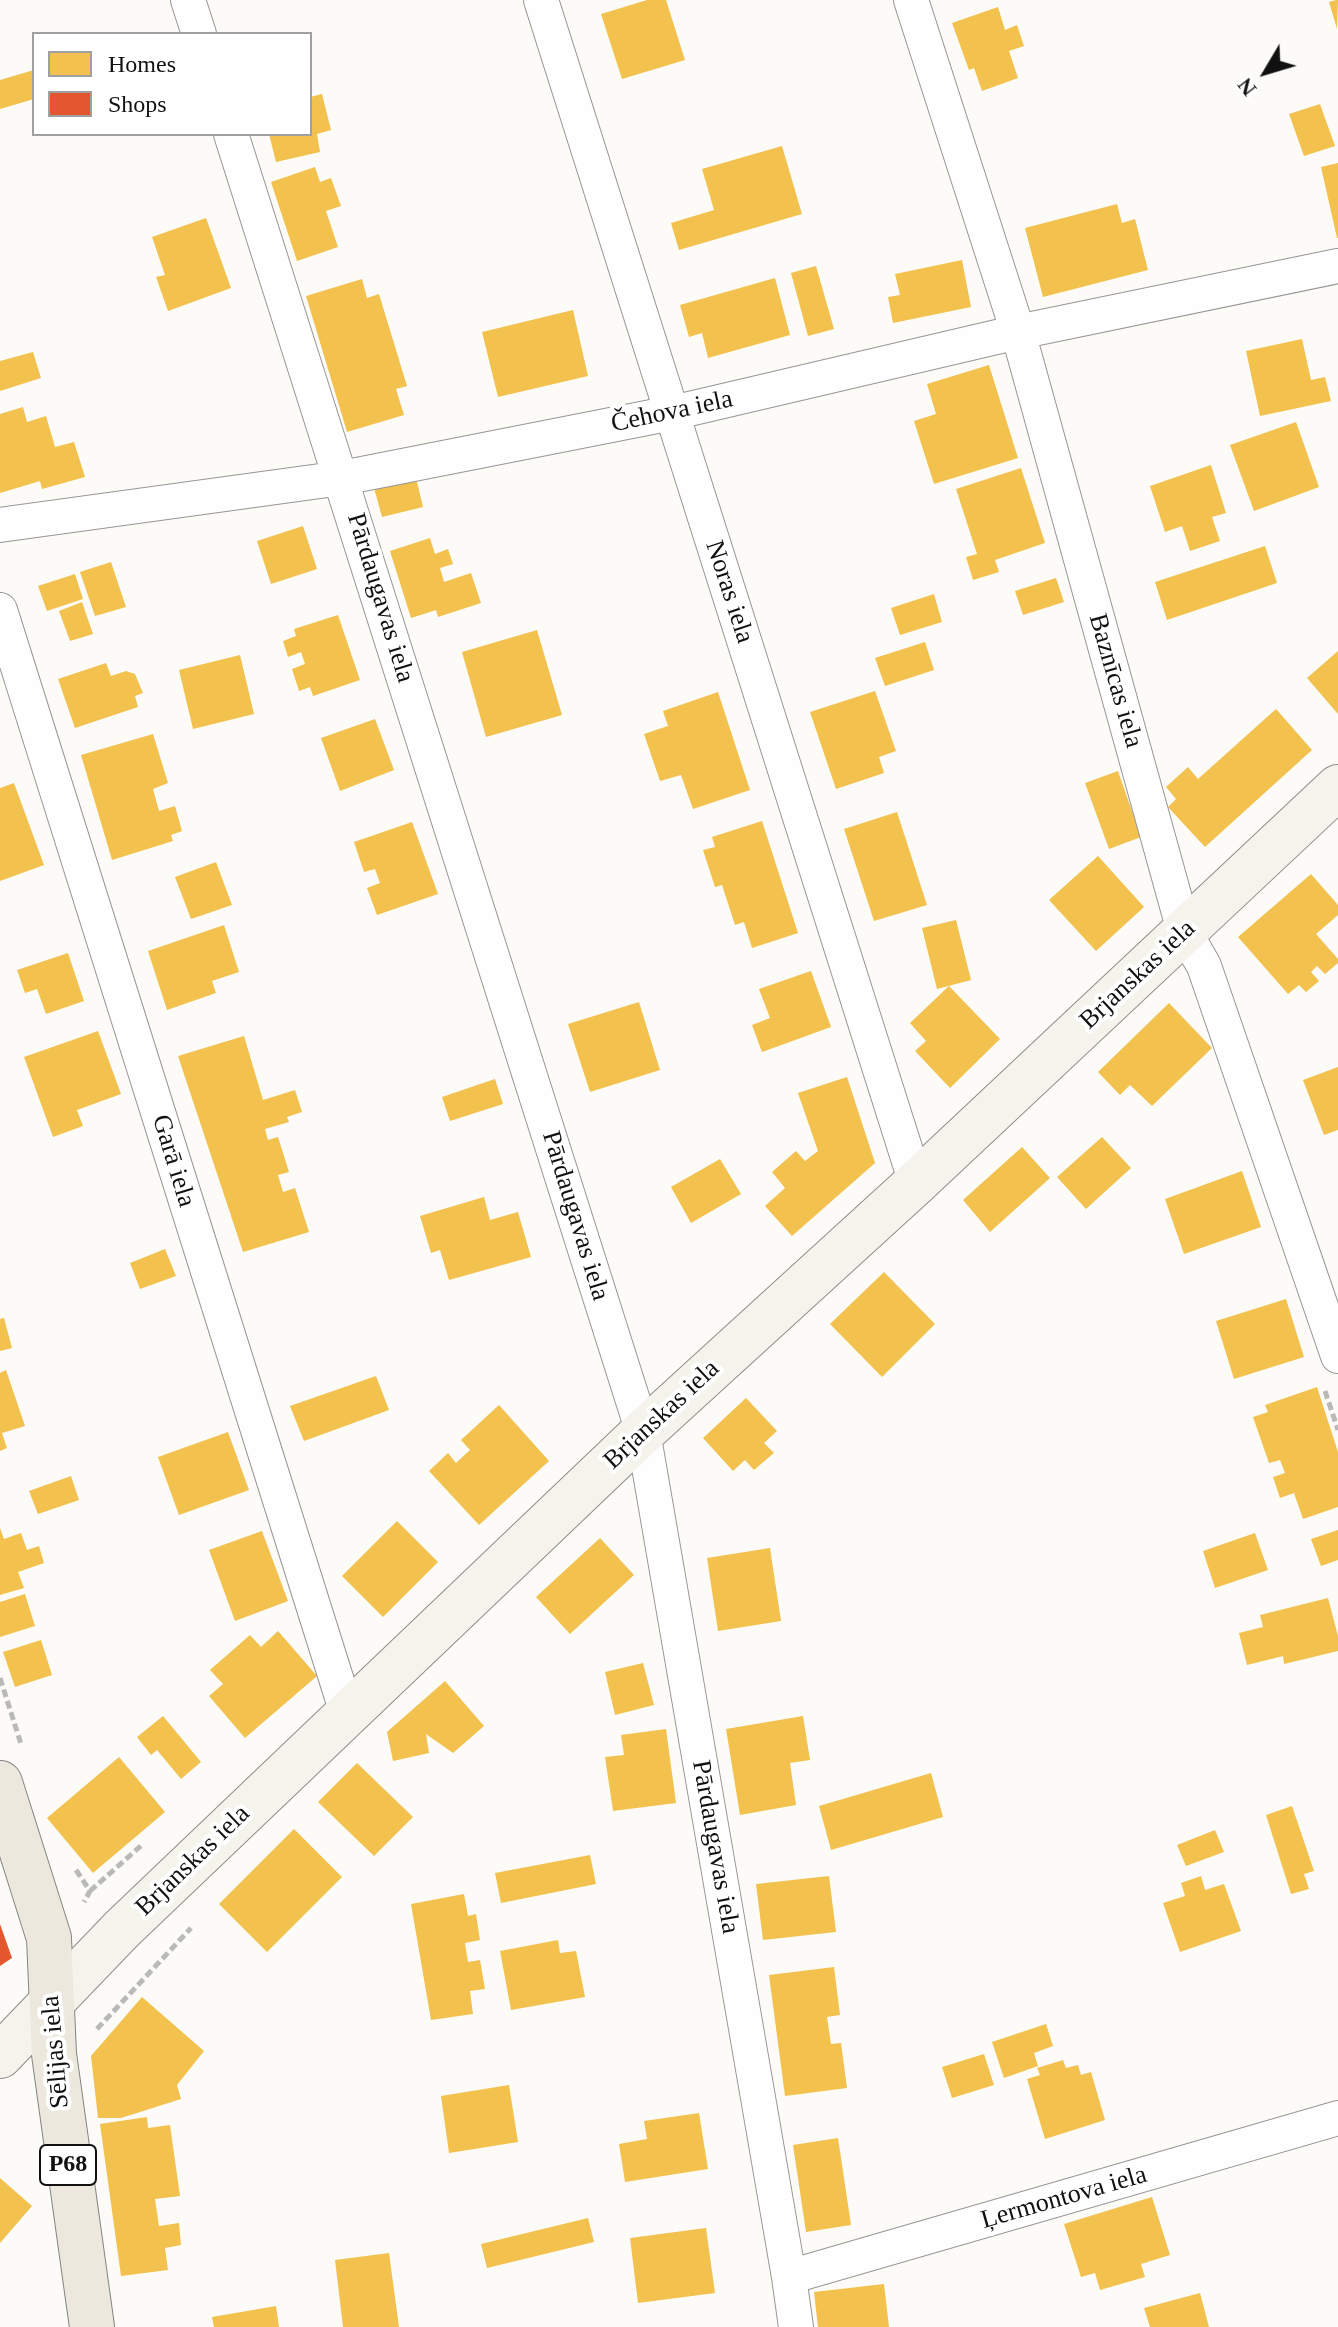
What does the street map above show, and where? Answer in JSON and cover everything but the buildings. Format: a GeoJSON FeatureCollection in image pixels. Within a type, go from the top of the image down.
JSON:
{"type":"FeatureCollection","features":[{"type":"Feature","properties":{"kind":"main road","name":"Brjanskas iela"},"geometry":{"type":"LineString","coordinates":[[0,2056],[122,1929],[643,1432],[916,1183],[1338,787]]}},
{"type":"Feature","properties":{"kind":"main road","name":"Sēlijas iela"},"geometry":{"type":"LineString","coordinates":[[0,1783],[49,1938],[54,2054],[92,2327]]}},
{"type":"Feature","properties":{"kind":"street"},"geometry":{"type":"LineString","coordinates":[[188,0],[198,32]]}},
{"type":"Feature","properties":{"kind":"street","name":"Noras iela"},"geometry":{"type":"LineString","coordinates":[[541,0],[916,1183]]}},
{"type":"Feature","properties":{"kind":"street","name":"Baznīcas iela"},"geometry":{"type":"LineString","coordinates":[[911,0],[1018,332],[1184,931],[1204,966],[1338,1356]]}},
{"type":"Feature","properties":{"kind":"street","name":"Pārdaugavas iela"},"geometry":{"type":"LineString","coordinates":[[232,136],[643,1432],[796,2327]]}},
{"type":"Feature","properties":{"kind":"street","name":"Čehova iela"},"geometry":{"type":"LineString","coordinates":[[0,525],[342,478],[672,413],[1018,332],[1338,266]]}},
{"type":"Feature","properties":{"kind":"street","name":"Garā iela"},"geometry":{"type":"LineString","coordinates":[[0,610],[347,1713]]}},
{"type":"Feature","properties":{"kind":"street","name":"Ļermontova iela"},"geometry":{"type":"LineString","coordinates":[[789,2277],[1338,2118]]}}]}
